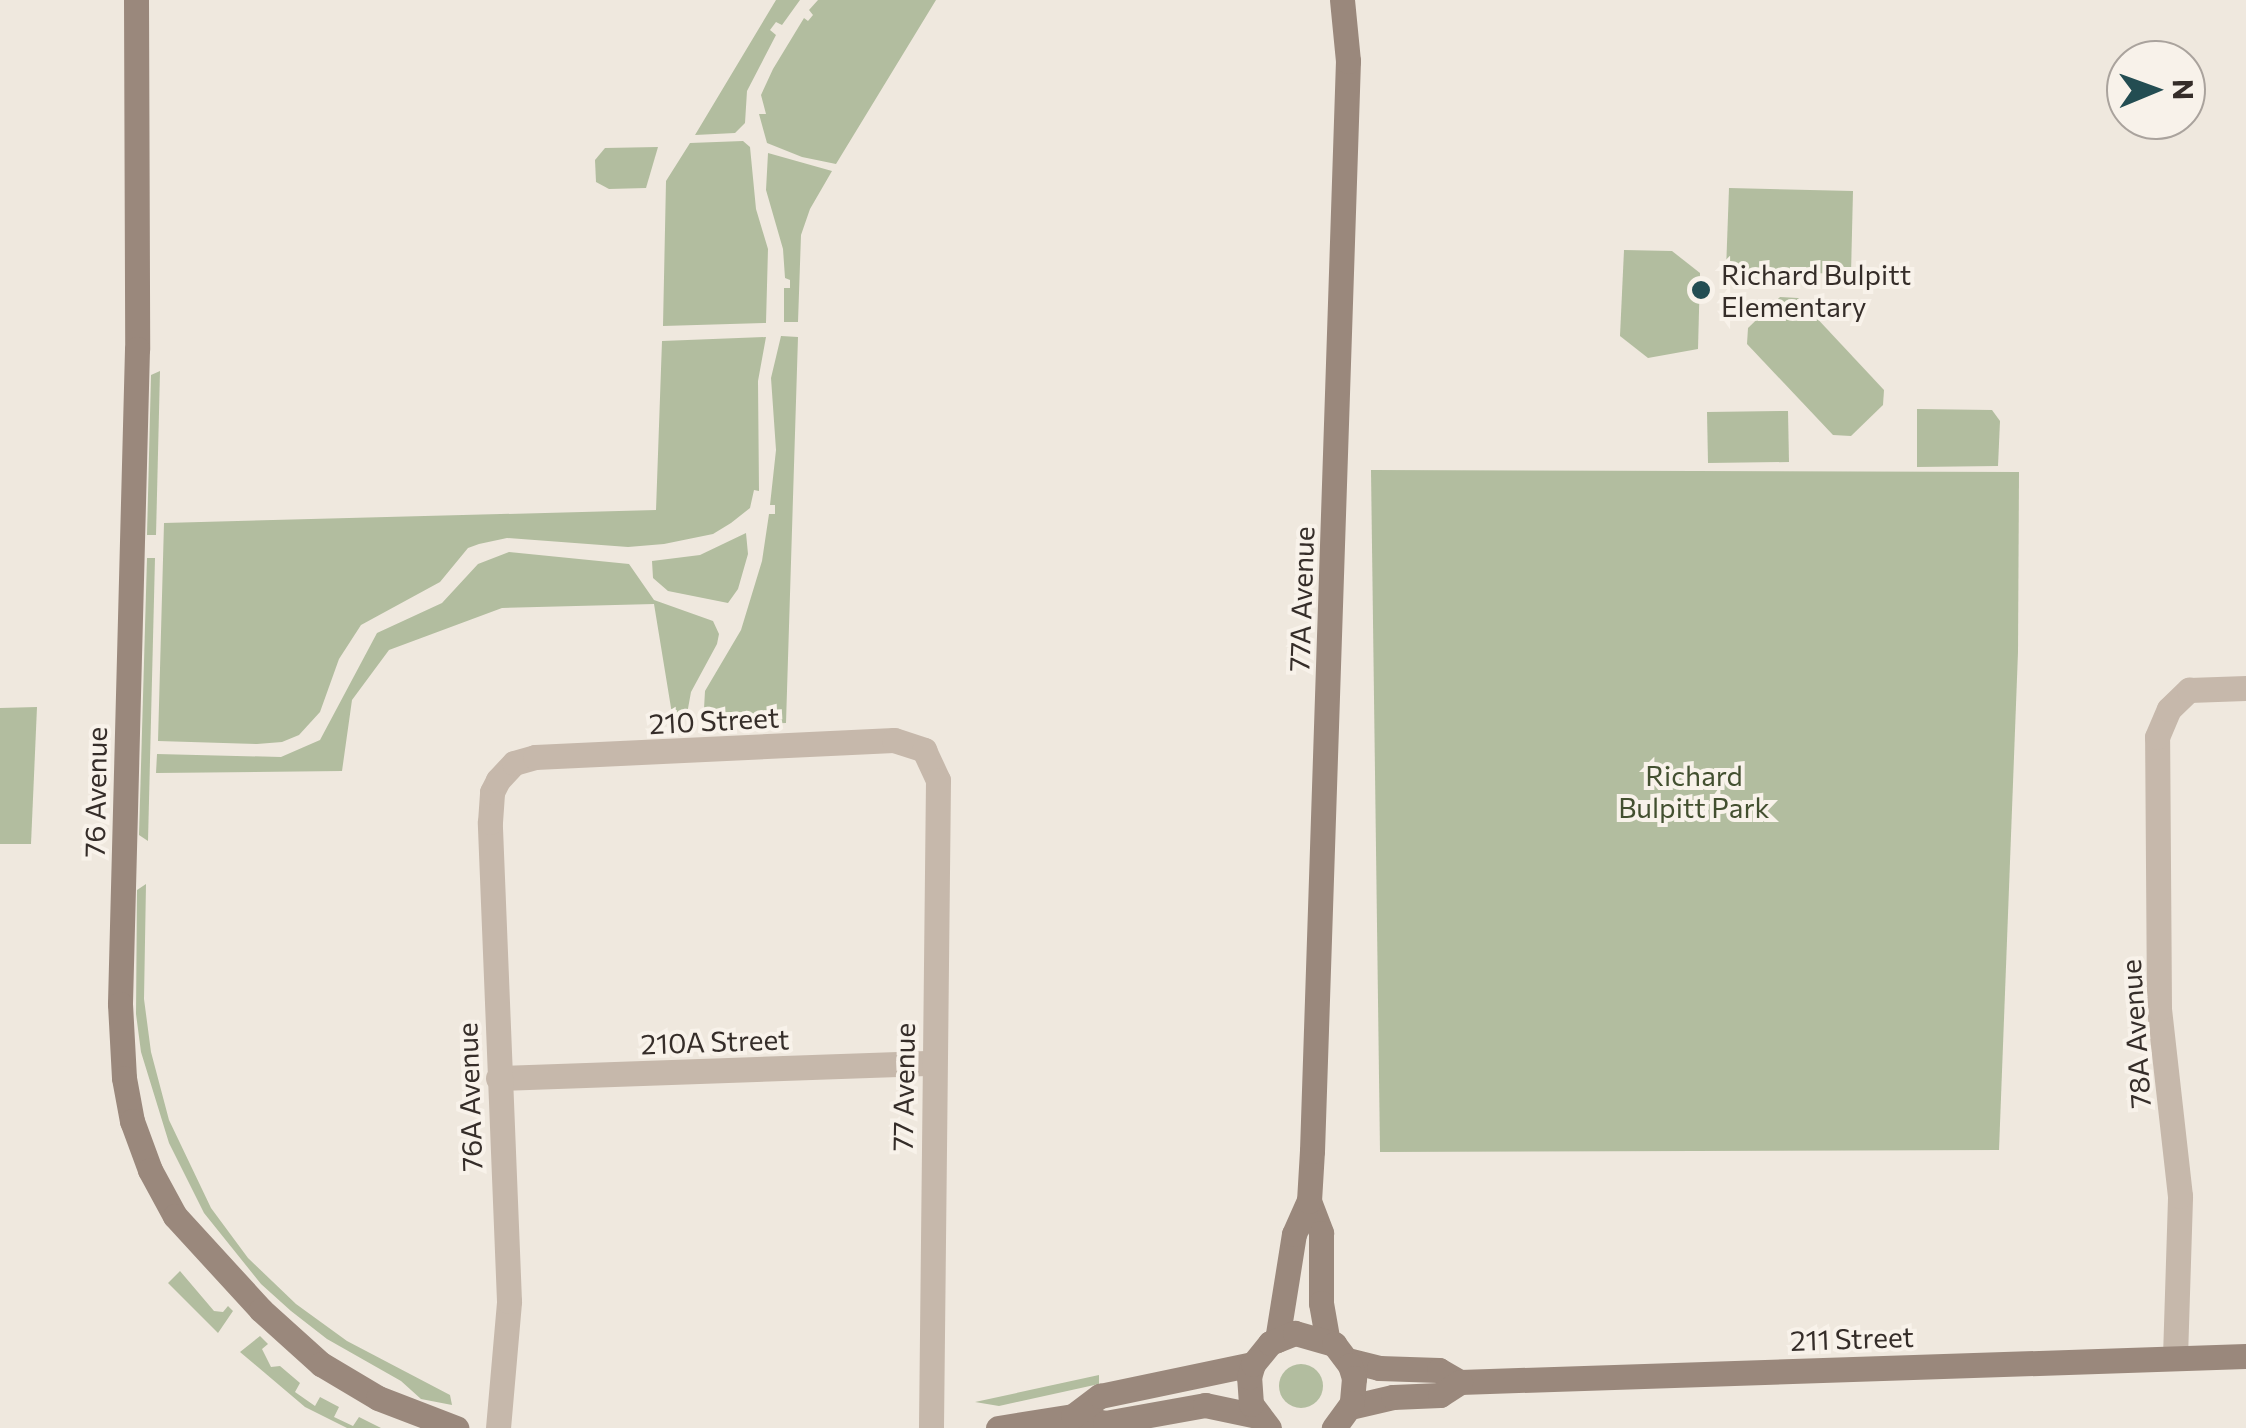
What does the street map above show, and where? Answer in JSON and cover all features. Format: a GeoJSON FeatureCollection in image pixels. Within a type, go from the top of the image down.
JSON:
{"type":"FeatureCollection","features":[{"type":"Feature","properties":{"kind":"street","name":"76 Avenue"},"geometry":{"type":"LineString","coordinates":[[136,0],[137,350],[120,1004],[124,1078],[132,1121],[150,1170],[175,1216],[260,1310],[321,1364],[378,1398],[456,1428]]}},
{"type":"Feature","properties":{"kind":"street","name":"77A Avenue"},"geometry":{"type":"LineString","coordinates":[[1277,1340],[1294,1234],[1309,1201],[1348,62],[1342,0]]}},
{"type":"Feature","properties":{"kind":"street"},"geometry":{"type":"LineString","coordinates":[[1348,62],[1357,0]]}},
{"type":"Feature","properties":{"kind":"street","name":"78A Avenue"},"geometry":{"type":"LineString","coordinates":[[2175,1357],[2180,1196],[2159,988],[2158,737],[2168,709],[2190,690],[2246,688]]}},
{"type":"Feature","properties":{"kind":"street","name":"210 Street"},"geometry":{"type":"LineString","coordinates":[[507,768],[535,757],[894,740],[924,750]]}},
{"type":"Feature","properties":{"kind":"street","name":"77 Avenue"},"geometry":{"type":"LineString","coordinates":[[924,750],[938,780],[931,1428]]}},
{"type":"Feature","properties":{"kind":"street","name":"76A Avenue"},"geometry":{"type":"LineString","coordinates":[[498,1428],[509,1301],[490,807],[492,792],[507,768]]}},
{"type":"Feature","properties":{"kind":"street","name":"210A Street"},"geometry":{"type":"LineString","coordinates":[[498,1078],[934,1063]]}},
{"type":"Feature","properties":{"kind":"street","name":"77A Avenue"},"geometry":{"type":"LineString","coordinates":[[1309,1201],[1321,1233],[1321,1303],[1328,1341]]}},
{"type":"Feature","properties":{"kind":"street"},"geometry":{"type":"LineString","coordinates":[[1073,1416],[1100,1396],[1253,1364],[1277,1340],[1295,1333],[1328,1341],[1348,1360],[1354,1378],[1350,1407],[1334,1428]]}},
{"type":"Feature","properties":{"kind":"street","name":"211 Street"},"geometry":{"type":"LineString","coordinates":[[1350,1407],[1393,1397],[1440,1394],[1460,1382],[2246,1356]]}},
{"type":"Feature","properties":{"kind":"street","name":"211 Street"},"geometry":{"type":"LineString","coordinates":[[1348,1360],[1379,1368],[1439,1370],[1460,1382]]}},
{"type":"Feature","properties":{"kind":"street"},"geometry":{"type":"LineString","coordinates":[[1253,1364],[1248,1391],[1263,1422]]}},
{"type":"Feature","properties":{"kind":"street"},"geometry":{"type":"LineString","coordinates":[[998,1428],[1073,1416],[1105,1424],[1205,1405],[1263,1422]]}},
{"type":"Feature","properties":{"kind":"green space"},"geometry":{"type":"Polygon","coordinates":[[[776,0],[800,0],[782,25],[776,22],[770,30],[776,35],[747,91],[745,123],[735,133],[695,135],[776,0]]]}},
{"type":"Feature","properties":{"kind":"green space"},"geometry":{"type":"Polygon","coordinates":[[[818,0],[936,0],[836,164],[802,157],[767,143],[759,114],[766,114],[761,95],[773,69],[804,18],[808,21],[813,15],[809,10],[818,0]]]}},
{"type":"Feature","properties":{"kind":"green space"},"geometry":{"type":"Polygon","coordinates":[[[743,141],[750,147],[756,209],[768,249],[766,323],[663,326],[666,181],[690,143],[743,141]]]}},
{"type":"Feature","properties":{"kind":"green space"},"geometry":{"type":"Polygon","coordinates":[[[658,147],[646,188],[609,189],[596,182],[595,160],[605,148],[658,147]]]}},
{"type":"Feature","properties":{"kind":"green space"},"geometry":{"type":"Polygon","coordinates":[[[768,153],[832,171],[810,209],[801,235],[798,322],[784,322],[784,288],[790,288],[790,280],[785,278],[783,249],[766,190],[768,153]]]}},
{"type":"Feature","properties":{"kind":"green space"},"geometry":{"type":"Polygon","coordinates":[[[1729,188],[1853,191],[1851,274],[1726,271],[1729,188]]]}},
{"type":"Feature","properties":{"kind":"green space"},"geometry":{"type":"Polygon","coordinates":[[[1624,250],[1672,251],[1700,273],[1698,349],[1648,358],[1620,336],[1624,250]]]}},
{"type":"Feature","properties":{"kind":"green space"},"geometry":{"type":"Polygon","coordinates":[[[1780,297],[1798,298],[1884,390],[1883,405],[1851,436],[1833,435],[1747,344],[1748,328],[1780,297]]]}},
{"type":"Feature","properties":{"kind":"green space"},"geometry":{"type":"Polygon","coordinates":[[[781,336],[798,337],[786,723],[703,726],[705,691],[741,630],[762,561],[769,514],[775,514],[775,505],[770,505],[776,450],[771,378],[781,336]]]}},
{"type":"Feature","properties":{"kind":"green space"},"geometry":{"type":"Polygon","coordinates":[[[766,337],[758,381],[759,491],[754,490],[750,508],[731,523],[713,534],[664,544],[628,547],[507,538],[468,548],[440,582],[361,625],[339,659],[320,712],[299,735],[282,742],[257,744],[158,741],[164,523],[656,510],[662,341],[766,337]]]}},
{"type":"Feature","properties":{"kind":"green space"},"geometry":{"type":"Polygon","coordinates":[[[160,371],[156,535],[147,535],[151,375],[160,371]]]}},
{"type":"Feature","properties":{"kind":"green space"},"geometry":{"type":"Polygon","coordinates":[[[1917,409],[1992,410],[2000,421],[1998,466],[1917,467],[1917,409]]]}},
{"type":"Feature","properties":{"kind":"green space"},"geometry":{"type":"Polygon","coordinates":[[[1788,411],[1789,462],[1708,463],[1707,412],[1788,411]]]}},
{"type":"Feature","properties":{"kind":"green space","name":"Richard Bulpitt Park"},"geometry":{"type":"Polygon","coordinates":[[[1371,470],[2019,472],[2018,652],[1999,1150],[1380,1152],[1371,470]]]}},
{"type":"Feature","properties":{"kind":"green space"},"geometry":{"type":"Polygon","coordinates":[[[746,533],[748,554],[738,589],[728,603],[668,591],[653,578],[652,561],[700,555],[746,533]]]}},
{"type":"Feature","properties":{"kind":"green space"},"geometry":{"type":"Polygon","coordinates":[[[509,552],[629,564],[654,600],[713,621],[719,634],[717,644],[691,692],[687,714],[672,714],[654,604],[502,608],[389,650],[352,700],[342,771],[156,773],[157,754],[281,757],[320,740],[377,633],[442,603],[478,564],[509,552]]]}},
{"type":"Feature","properties":{"kind":"green space"},"geometry":{"type":"Polygon","coordinates":[[[147,558],[155,558],[148,841],[139,835],[147,558]]]}},
{"type":"Feature","properties":{"kind":"green space"},"geometry":{"type":"Polygon","coordinates":[[[37,707],[31,844],[0,844],[0,708],[37,707]]]}},
{"type":"Feature","properties":{"kind":"green space"},"geometry":{"type":"Polygon","coordinates":[[[146,884],[144,999],[151,1052],[169,1120],[211,1208],[248,1258],[296,1304],[347,1341],[450,1395],[452,1405],[421,1399],[401,1381],[327,1339],[261,1284],[204,1213],[169,1143],[141,1052],[136,1014],[137,890],[146,884]]]}},
{"type":"Feature","properties":{"kind":"green space"},"geometry":{"type":"Polygon","coordinates":[[[180,1271],[214,1311],[223,1312],[228,1306],[233,1311],[218,1333],[168,1283],[180,1271]]]}},
{"type":"Feature","properties":{"kind":"green space"},"geometry":{"type":"Polygon","coordinates":[[[260,1336],[268,1344],[262,1349],[271,1367],[280,1366],[300,1383],[295,1392],[315,1406],[320,1397],[339,1407],[334,1417],[353,1426],[359,1417],[381,1428],[347,1428],[305,1407],[240,1352],[260,1336]]]}},
{"type":"Feature","properties":{"kind":"green space"},"geometry":{"type":"Polygon","coordinates":[[[1301,1364],[1317,1370],[1323,1386],[1317,1402],[1301,1408],[1285,1402],[1279,1386],[1285,1370],[1301,1364]]]}},
{"type":"Feature","properties":{"kind":"green space"},"geometry":{"type":"Polygon","coordinates":[[[1099,1375],[1099,1384],[999,1406],[975,1402],[1099,1375]]]}},
{"type":"Feature","properties":{"kind":"place","name":"Richard Bulpitt Elementary"},"geometry":{"type":"Point","coordinates":[1701,290]}}]}
